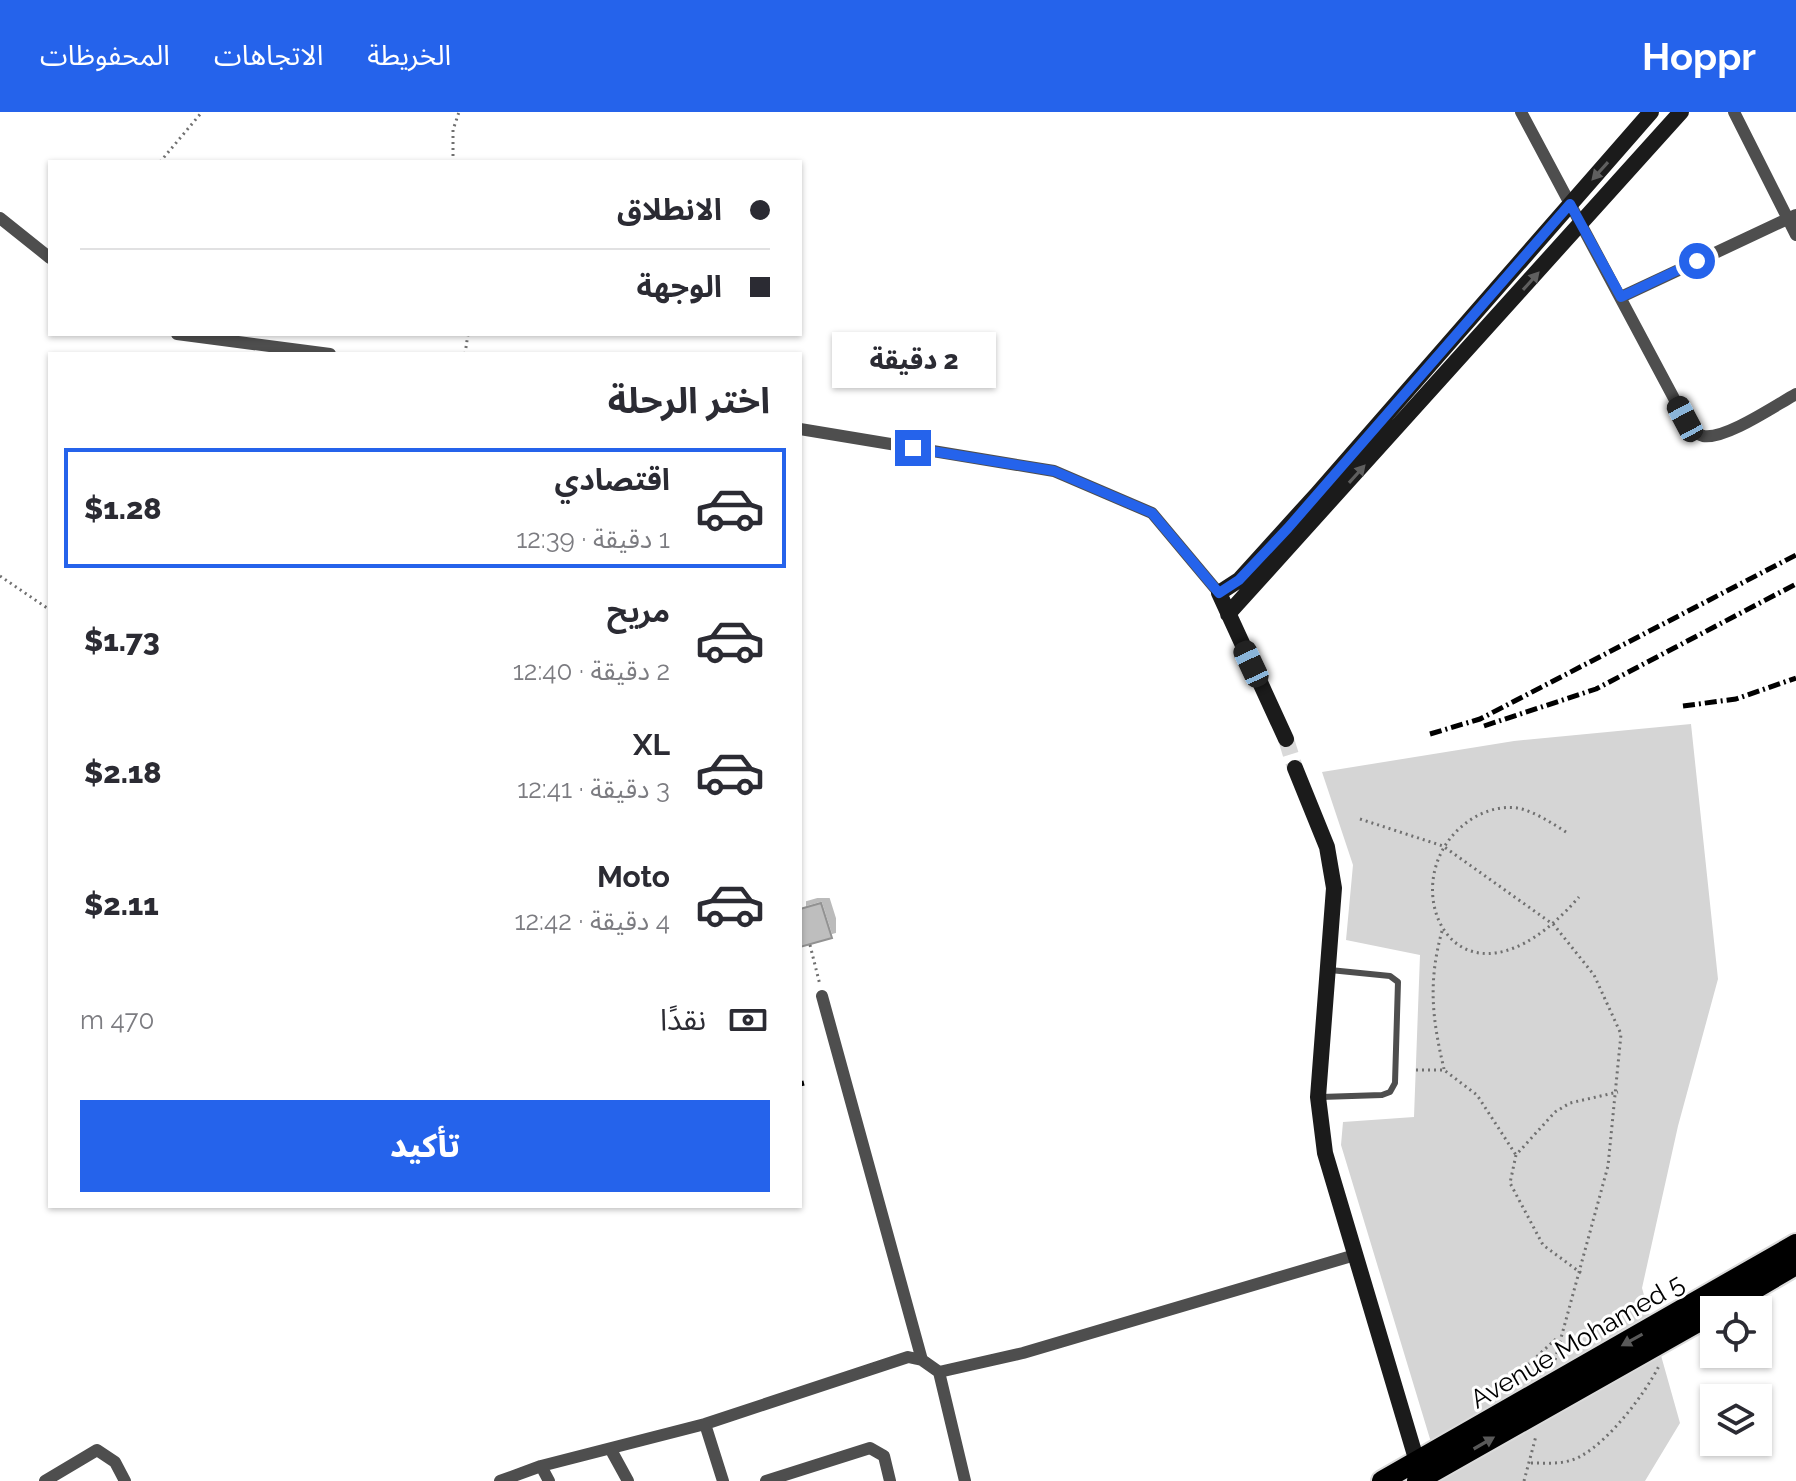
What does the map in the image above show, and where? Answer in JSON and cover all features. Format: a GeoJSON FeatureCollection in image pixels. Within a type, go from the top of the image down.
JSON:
{"type":"FeatureCollection","features":[{"type":"Feature","properties":{"kind":"main road","name":"Avenue Mohamed 5"},"geometry":{"type":"LineString","coordinates":[[1660,1340],[1796,1244]]}},
{"type":"Feature","properties":{"kind":"main road","name":"Avenue Mohamed 5"},"geometry":{"type":"LineString","coordinates":[[1743,1296],[1796,1265]]}},
{"type":"Feature","properties":{"kind":"main road","name":"Avenue Mohamed 5"},"geometry":{"type":"LineString","coordinates":[[1382,1481],[1418,1473],[1700,1320]]}},
{"type":"Feature","properties":{"kind":"street"},"geometry":{"type":"LineString","coordinates":[[1228,614],[1570,204],[1651,112]]}},
{"type":"Feature","properties":{"kind":"street"},"geometry":{"type":"LineString","coordinates":[[1219,593],[1239,580],[1373,443],[1581,225],[1681,112]]}},
{"type":"Feature","properties":{"kind":"street"},"geometry":{"type":"LineString","coordinates":[[1734,112],[1792,217],[1796,235]]}},
{"type":"Feature","properties":{"kind":"street"},"geometry":{"type":"LineString","coordinates":[[1526,114],[1570,204],[1685,419],[1698,434],[1706,437],[1728,431],[1796,394]]}},
{"type":"Feature","properties":{"kind":"street"},"geometry":{"type":"LineString","coordinates":[[1621,297],[1792,217]]}},
{"type":"Feature","properties":{"kind":"street"},"geometry":{"type":"LineString","coordinates":[[0,218],[48,256]]}},
{"type":"Feature","properties":{"kind":"street"},"geometry":{"type":"LineString","coordinates":[[192,336],[315,352]]}},
{"type":"Feature","properties":{"kind":"street"},"geometry":{"type":"LineString","coordinates":[[802,429],[1054,471],[1152,513],[1219,593],[1286,739]]}},
{"type":"Feature","properties":{"kind":"street"},"geometry":{"type":"LineString","coordinates":[[1295,768],[1332,866],[1330,970],[1318,1097],[1325,1153],[1418,1473]]}},
{"type":"Feature","properties":{"kind":"street"},"geometry":{"type":"LineString","coordinates":[[822,996],[922,1360]]}},
{"type":"Feature","properties":{"kind":"street"},"geometry":{"type":"LineString","coordinates":[[939,1372],[1038,1349],[1355,1255]]}},
{"type":"Feature","properties":{"kind":"street"},"geometry":{"type":"LineString","coordinates":[[500,1481],[541,1466],[705,1424],[902,1358],[922,1360],[939,1372],[965,1481]]}},
{"type":"Feature","properties":{"kind":"street"},"geometry":{"type":"LineString","coordinates":[[705,1424],[723,1481]]}},
{"type":"Feature","properties":{"kind":"street"},"geometry":{"type":"LineString","coordinates":[[766,1481],[870,1448],[884,1456],[890,1481]]}},
{"type":"Feature","properties":{"kind":"street"},"geometry":{"type":"LineString","coordinates":[[45,1481],[97,1450],[108,1455],[125,1481]]}},
{"type":"Feature","properties":{"kind":"street"},"geometry":{"type":"LineString","coordinates":[[611,1450],[628,1481]]}},
{"type":"Feature","properties":{"kind":"street"},"geometry":{"type":"LineString","coordinates":[[541,1466],[549,1481]]}},
{"type":"Feature","properties":{"kind":"lane"},"geometry":{"type":"LineString","coordinates":[[1318,1097],[1382,1095],[1390,1092],[1395,1083],[1398,982],[1390,976],[1330,970]]}},
{"type":"Feature","properties":{"kind":"path"},"geometry":{"type":"LineString","coordinates":[[162,160],[202,112]]}},
{"type":"Feature","properties":{"kind":"path"},"geometry":{"type":"LineString","coordinates":[[453,160],[453,130],[459,112]]}},
{"type":"Feature","properties":{"kind":"path"},"geometry":{"type":"LineString","coordinates":[[0,576],[48,609]]}},
{"type":"Feature","properties":{"kind":"path"},"geometry":{"type":"LineString","coordinates":[[1566,832],[1538,815],[1519,808],[1501,808],[1483,813],[1464,824],[1443,846],[1434,876],[1435,913],[1442,931],[1462,949],[1485,956],[1533,940],[1554,925],[1579,897]]}},
{"type":"Feature","properties":{"kind":"path"},"geometry":{"type":"LineString","coordinates":[[1360,819],[1443,846],[1554,925],[1594,975],[1621,1034],[1618,1092],[1608,1166],[1581,1273],[1558,1337],[1553,1368]]}},
{"type":"Feature","properties":{"kind":"path"},"geometry":{"type":"LineString","coordinates":[[1442,931],[1432,967],[1433,1010],[1444,1070]]}},
{"type":"Feature","properties":{"kind":"path"},"geometry":{"type":"LineString","coordinates":[[810,945],[822,996]]}},
{"type":"Feature","properties":{"kind":"path"},"geometry":{"type":"LineString","coordinates":[[1416,1070],[1444,1070],[1477,1095],[1516,1155]]}},
{"type":"Feature","properties":{"kind":"path"},"geometry":{"type":"LineString","coordinates":[[1581,1273],[1543,1245],[1510,1183],[1516,1155],[1555,1112],[1570,1103],[1618,1092]]}},
{"type":"Feature","properties":{"kind":"path"},"geometry":{"type":"LineString","coordinates":[[1507,1395],[1511,1380],[1558,1337]]}},
{"type":"Feature","properties":{"kind":"path"},"geometry":{"type":"LineString","coordinates":[[1531,1463],[1561,1463],[1582,1456],[1646,1390],[1659,1365],[1660,1340]]}},
{"type":"Feature","properties":{"kind":"path"},"geometry":{"type":"LineString","coordinates":[[1524,1481],[1531,1463],[1537,1424]]}},
{"type":"Feature","properties":{"kind":"shaded area"},"geometry":{"type":"Polygon","coordinates":[[[1691,724],[1718,979],[1678,1126],[1642,1288],[1680,1423],[1645,1481],[1415,1481],[1437,1462],[1341,1145],[1343,1122],[1414,1117],[1420,955],[1346,940],[1353,865],[1322,772],[1514,741],[1691,724]]]}},
{"type":"Feature","properties":{"kind":"building"},"geometry":{"type":"Polygon","coordinates":[[[821,903],[832,938],[802,946],[802,908],[821,903]]]}},
{"type":"Feature","properties":{"kind":"tunnel"},"geometry":{"type":"LineString","coordinates":[[1286,739],[1295,768]]}},
{"type":"Feature","properties":{"kind":"railway"},"geometry":{"type":"LineString","coordinates":[[1430,734],[1480,719],[1796,555]]}},
{"type":"Feature","properties":{"kind":"railway"},"geometry":{"type":"LineString","coordinates":[[1484,726],[1596,689],[1796,584]]}},
{"type":"Feature","properties":{"kind":"railway"},"geometry":{"type":"LineString","coordinates":[[1683,706],[1736,699],[1796,678]]}},
{"type":"Feature","properties":{"kind":"route"},"geometry":{"type":"LineString","coordinates":[[913,448],[1054,471],[1152,513],[1219,593],[1239,580],[1288,528],[1443,346],[1570,204],[1621,297],[1697,261]]}}]}
